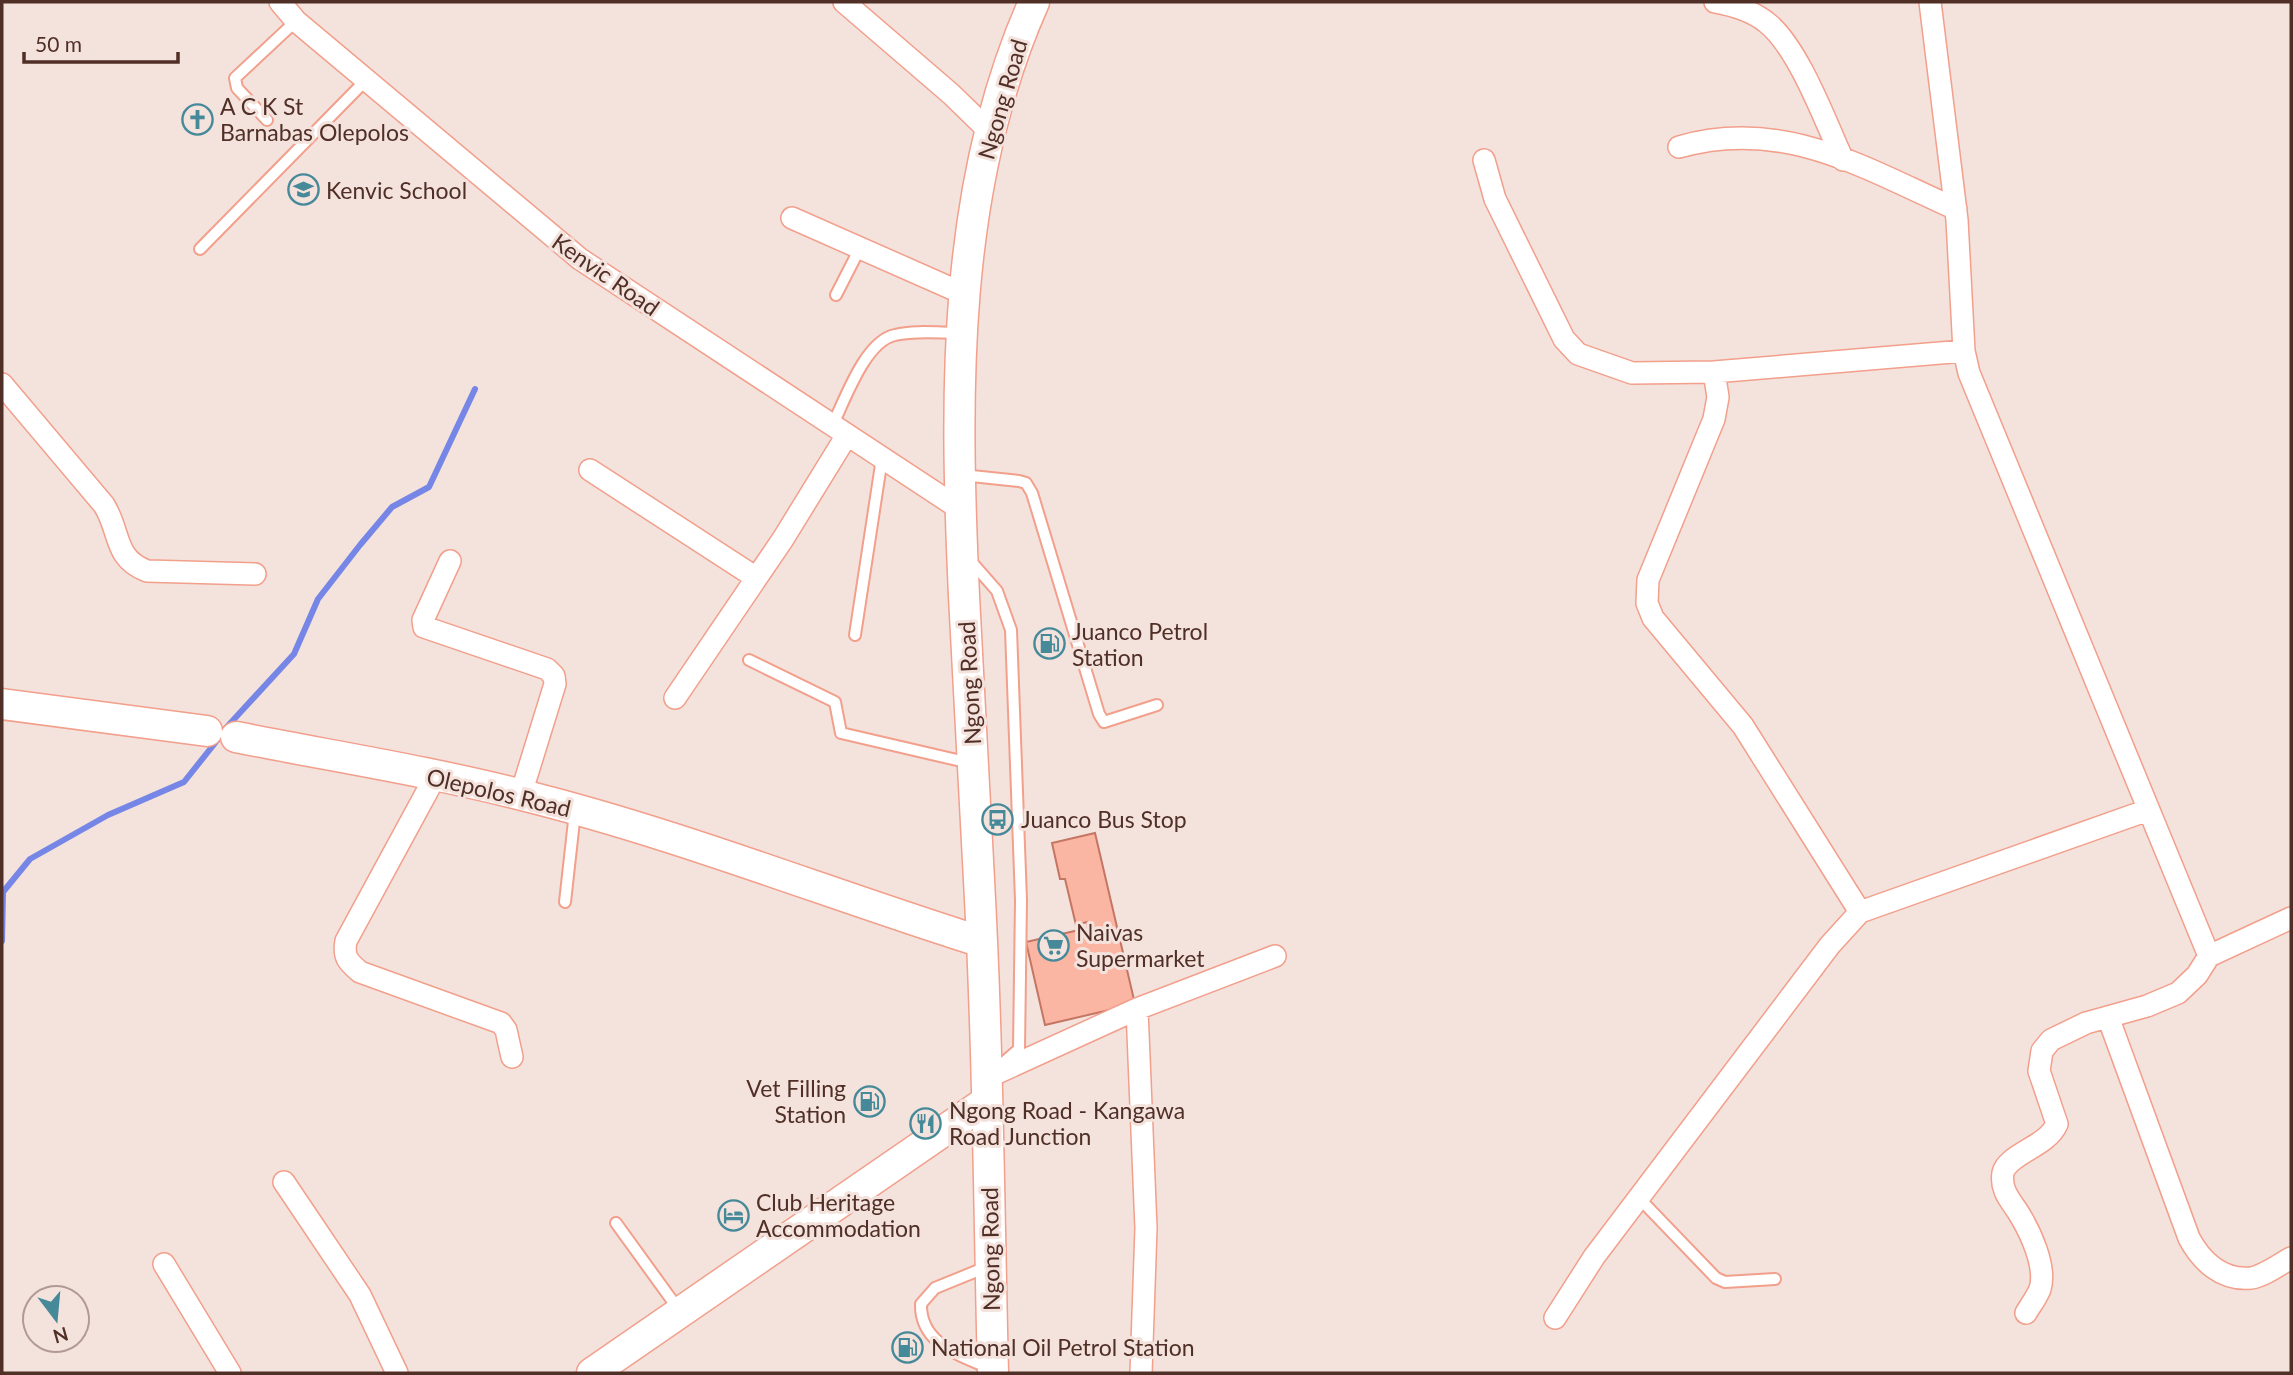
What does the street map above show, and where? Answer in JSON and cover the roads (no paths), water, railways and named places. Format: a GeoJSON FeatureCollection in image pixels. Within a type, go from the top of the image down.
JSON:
{"type":"FeatureCollection","features":[{"type":"Feature","properties":{"kind":"street","name":"Kenvic Road"},"geometry":{"type":"LineString","coordinates":[[280,2],[296,21],[580,259],[960,509]]}},
{"type":"Feature","properties":{"kind":"street"},"geometry":{"type":"LineString","coordinates":[[844,2],[951,94],[988,130]]}},
{"type":"Feature","properties":{"kind":"street","name":"Ngong Road"},"geometry":{"type":"LineString","coordinates":[[993,1372],[982,942],[960,509],[962,333],[964,294],[988,130],[1034,2]]}},
{"type":"Feature","properties":{"kind":"street"},"geometry":{"type":"LineString","coordinates":[[1715,2],[1731,5],[1766,22],[1785,45],[1807,82],[1843,160]]}},
{"type":"Feature","properties":{"kind":"street"},"geometry":{"type":"LineString","coordinates":[[1930,2],[1956,209],[1964,351],[1981,403],[2209,956]]}},
{"type":"Feature","properties":{"kind":"street"},"geometry":{"type":"LineString","coordinates":[[1679,147],[1707,139],[1750,135],[1807,145],[1956,209]]}},
{"type":"Feature","properties":{"kind":"street"},"geometry":{"type":"LineString","coordinates":[[1484,160],[1494,199],[1550,315],[1564,339],[1578,354],[1632,373],[1714,372],[1964,351]]}},
{"type":"Feature","properties":{"kind":"street"},"geometry":{"type":"LineString","coordinates":[[792,218],[964,294]]}},
{"type":"Feature","properties":{"kind":"street"},"geometry":{"type":"LineString","coordinates":[[1714,372],[1718,397],[1714,419],[1647,580],[1647,603],[1661,631],[1743,726],[1860,912]]}},
{"type":"Feature","properties":{"kind":"street"},"geometry":{"type":"LineString","coordinates":[[2,384],[104,505],[113,520],[123,557],[132,565],[147,571],[255,574]]}},
{"type":"Feature","properties":{"kind":"street"},"geometry":{"type":"LineString","coordinates":[[675,698],[783,539],[839,430]]}},
{"type":"Feature","properties":{"kind":"street"},"geometry":{"type":"LineString","coordinates":[[590,470],[755,577]]}},
{"type":"Feature","properties":{"kind":"street"},"geometry":{"type":"LineString","coordinates":[[450,561],[423,620],[424,627],[547,669],[554,677],[555,684],[521,794]]}},
{"type":"Feature","properties":{"kind":"street","name":"Olepolos Road"},"geometry":{"type":"LineString","coordinates":[[2,704],[207,731],[521,794],[702,848],[857,903],[982,942]]}},
{"type":"Feature","properties":{"kind":"street"},"geometry":{"type":"LineString","coordinates":[[435,777],[346,942],[343,953],[348,963],[360,972],[501,1023],[506,1030],[512,1057]]}},
{"type":"Feature","properties":{"kind":"street"},"geometry":{"type":"LineString","coordinates":[[1555,1318],[1594,1257],[1830,945],[1860,912],[2148,810]]}},
{"type":"Feature","properties":{"kind":"street"},"geometry":{"type":"LineString","coordinates":[[2026,1313],[2040,1290],[2041,1274],[2025,1226],[2006,1196],[2003,1170],[2052,1136],[2057,1124],[2039,1071],[2042,1051],[2052,1040],[2178,993],[2197,975],[2209,956],[2291,918]]}},
{"type":"Feature","properties":{"kind":"street"},"geometry":{"type":"LineString","coordinates":[[592,1373],[681,1312],[986,1090],[1137,1009],[1275,956]]}},
{"type":"Feature","properties":{"kind":"street"},"geometry":{"type":"LineString","coordinates":[[1137,1009],[1146,1228],[1141,1373]]}},
{"type":"Feature","properties":{"kind":"street"},"geometry":{"type":"LineString","coordinates":[[2108,1017],[2189,1238],[2200,1259],[2217,1270],[2252,1278],[2291,1258]]}},
{"type":"Feature","properties":{"kind":"street"},"geometry":{"type":"LineString","coordinates":[[284,1182],[360,1295],[397,1373]]}},
{"type":"Feature","properties":{"kind":"street"},"geometry":{"type":"LineString","coordinates":[[164,1264],[230,1373]]}},
{"type":"Feature","properties":{"kind":"lane"},"geometry":{"type":"LineString","coordinates":[[267,120],[237,88],[235,78],[296,21]]}},
{"type":"Feature","properties":{"kind":"lane"},"geometry":{"type":"LineString","coordinates":[[200,249],[366,80]]}},
{"type":"Feature","properties":{"kind":"lane"},"geometry":{"type":"LineString","coordinates":[[836,295],[860,248]]}},
{"type":"Feature","properties":{"kind":"lane"},"geometry":{"type":"LineString","coordinates":[[839,430],[865,359],[879,341],[897,334],[962,333]]}},
{"type":"Feature","properties":{"kind":"lane"},"geometry":{"type":"LineString","coordinates":[[855,635],[882,458]]}},
{"type":"Feature","properties":{"kind":"lane"},"geometry":{"type":"LineString","coordinates":[[959,475],[1019,481],[1026,483],[1032,493],[1104,722],[1157,705]]}},
{"type":"Feature","properties":{"kind":"lane"},"geometry":{"type":"LineString","coordinates":[[962,552],[997,591],[1012,631],[1021,900],[1019,1049],[986,1090]]}},
{"type":"Feature","properties":{"kind":"lane"},"geometry":{"type":"LineString","coordinates":[[748,660],[835,702],[841,733],[972,764]]}},
{"type":"Feature","properties":{"kind":"lane"},"geometry":{"type":"LineString","coordinates":[[565,902],[575,809]]}},
{"type":"Feature","properties":{"kind":"lane"},"geometry":{"type":"LineString","coordinates":[[1639,1198],[1716,1278],[1725,1282],[1775,1279]]}},
{"type":"Feature","properties":{"kind":"lane"},"geometry":{"type":"LineString","coordinates":[[616,1223],[681,1312]]}},
{"type":"Feature","properties":{"kind":"lane"},"geometry":{"type":"LineString","coordinates":[[991,1266],[935,1288],[921,1304],[920,1320],[929,1334],[947,1349],[993,1372]]}},
{"type":"Feature","properties":{"kind":"waterway"},"geometry":{"type":"LineString","coordinates":[[225,729],[294,654],[318,599],[392,507],[429,487],[475,389]]}},
{"type":"Feature","properties":{"kind":"waterway"},"geometry":{"type":"LineString","coordinates":[[2,941],[3,892],[30,859],[108,815],[184,782],[219,738]]}},
{"type":"Feature","properties":{"kind":"place","name":"A C K St Barnabas Olepolos"},"geometry":{"type":"Point","coordinates":[197,119]}},
{"type":"Feature","properties":{"kind":"place","name":"Kenvic School"},"geometry":{"type":"Point","coordinates":[303,190]}},
{"type":"Feature","properties":{"kind":"place","name":"Juanco Petrol Station"},"geometry":{"type":"Point","coordinates":[1049,644]}},
{"type":"Feature","properties":{"kind":"place","name":"Juanco Bus Stop"},"geometry":{"type":"Point","coordinates":[998,819]}},
{"type":"Feature","properties":{"kind":"place","name":"Naivas Supermarket"},"geometry":{"type":"Point","coordinates":[1053,945]}},
{"type":"Feature","properties":{"kind":"place","name":"Vet Filling Station"},"geometry":{"type":"Point","coordinates":[869,1101]}},
{"type":"Feature","properties":{"kind":"place","name":"Ngong Road - Kangawa Road Junction"},"geometry":{"type":"Point","coordinates":[926,1123]}},
{"type":"Feature","properties":{"kind":"place","name":"Club Heritage Accommodation"},"geometry":{"type":"Point","coordinates":[733,1215]}},
{"type":"Feature","properties":{"kind":"place","name":"National Oil Petrol Station"},"geometry":{"type":"Point","coordinates":[908,1347]}}]}
